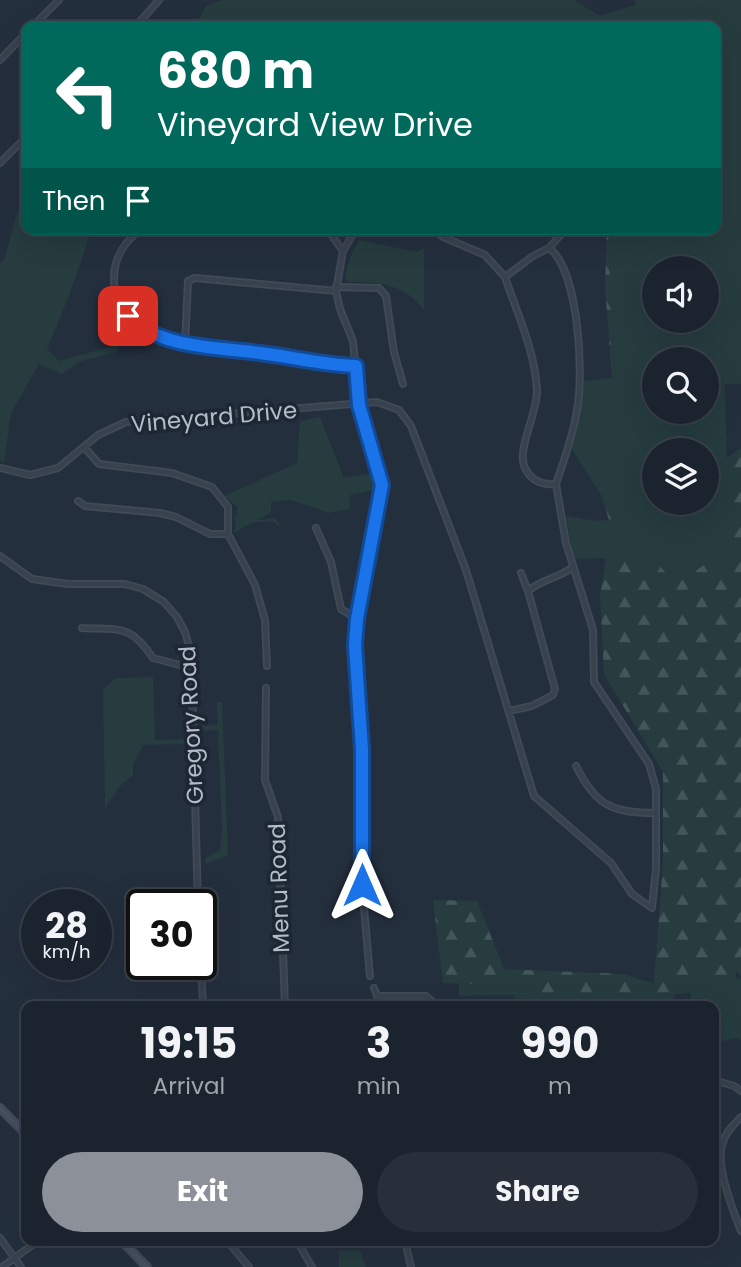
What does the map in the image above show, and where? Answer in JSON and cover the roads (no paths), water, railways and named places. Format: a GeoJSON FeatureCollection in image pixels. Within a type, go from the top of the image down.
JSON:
{"type":"FeatureCollection","features":[{"type":"Feature","properties":{"kind":"main road"},"geometry":{"type":"LineString","coordinates":[[0,1108],[21,1129]]}},
{"type":"Feature","properties":{"kind":"main road"},"geometry":{"type":"LineString","coordinates":[[127,1246],[147,1267]]}},
{"type":"Feature","properties":{"kind":"street"},"geometry":{"type":"LineString","coordinates":[[38,21],[59,0]]}},
{"type":"Feature","properties":{"kind":"street"},"geometry":{"type":"LineString","coordinates":[[140,21],[159,0]]}},
{"type":"Feature","properties":{"kind":"street"},"geometry":{"type":"LineString","coordinates":[[0,60],[21,38]]}},
{"type":"Feature","properties":{"kind":"street"},"geometry":{"type":"LineString","coordinates":[[0,163],[21,142]]}},
{"type":"Feature","properties":{"kind":"street"},"geometry":{"type":"LineString","coordinates":[[134,235],[118,254],[114,270],[116,296],[122,309],[137,324],[185,345],[260,353],[327,365],[356,366]]}},
{"type":"Feature","properties":{"kind":"street"},"geometry":{"type":"LineString","coordinates":[[331,235],[343,251]]}},
{"type":"Feature","properties":{"kind":"street"},"geometry":{"type":"LineString","coordinates":[[352,235],[343,251],[336,289],[340,309],[353,341],[359,405],[382,485],[357,619],[355,645],[362,750],[362,885],[370,976]]}},
{"type":"Feature","properties":{"kind":"street"},"geometry":{"type":"LineString","coordinates":[[440,235],[485,255],[505,277],[529,349],[537,391],[523,454],[524,467],[531,477],[544,485],[556,484]]}},
{"type":"Feature","properties":{"kind":"street"},"geometry":{"type":"LineString","coordinates":[[505,277],[533,256],[549,248],[561,235]]}},
{"type":"Feature","properties":{"kind":"street"},"geometry":{"type":"LineString","coordinates":[[549,248],[556,254],[568,279],[574,307],[580,367],[578,408],[556,484],[566,543],[593,630],[594,682],[649,764],[656,789],[656,813],[628,813],[613,808],[596,797],[584,783],[576,766]]}},
{"type":"Feature","properties":{"kind":"street"},"geometry":{"type":"LineString","coordinates":[[185,345],[188,281],[195,278],[336,289],[379,288],[386,296],[394,352],[403,384]]}},
{"type":"Feature","properties":{"kind":"street","name":"Vineyard Drive"},"geometry":{"type":"LineString","coordinates":[[0,468],[30,475],[58,468],[98,435],[126,422],[377,402],[399,410],[411,426],[466,570],[534,796],[611,863],[632,894],[652,908],[656,869],[656,813]]}},
{"type":"Feature","properties":{"kind":"street"},"geometry":{"type":"LineString","coordinates":[[85,448],[99,464],[172,473],[212,487],[228,507],[228,534],[255,585],[265,620],[267,666]]}},
{"type":"Feature","properties":{"kind":"street"},"geometry":{"type":"LineString","coordinates":[[78,500],[85,506],[160,513],[176,517],[210,534],[228,534]]}},
{"type":"Feature","properties":{"kind":"street"},"geometry":{"type":"LineString","coordinates":[[316,528],[331,562],[341,609],[357,619]]}},
{"type":"Feature","properties":{"kind":"street","name":"Gregory Road"},"geometry":{"type":"LineString","coordinates":[[0,556],[32,579],[68,584],[125,584],[143,589],[164,602],[177,617],[191,653],[198,889]]}},
{"type":"Feature","properties":{"kind":"street"},"geometry":{"type":"LineString","coordinates":[[528,591],[537,583],[573,567]]}},
{"type":"Feature","properties":{"kind":"street"},"geometry":{"type":"LineString","coordinates":[[509,711],[532,706],[553,695],[555,689],[521,573]]}},
{"type":"Feature","properties":{"kind":"street"},"geometry":{"type":"LineString","coordinates":[[82,628],[125,630],[141,639],[153,658],[191,668]]}},
{"type":"Feature","properties":{"kind":"street","name":"Menu Road"},"geometry":{"type":"LineString","coordinates":[[267,688],[265,780],[278,817],[284,1001]]}},
{"type":"Feature","properties":{"kind":"street"},"geometry":{"type":"LineString","coordinates":[[202,980],[203,1001]]}},
{"type":"Feature","properties":{"kind":"street"},"geometry":{"type":"LineString","coordinates":[[374,988],[379,1001]]}},
{"type":"Feature","properties":{"kind":"street"},"geometry":{"type":"LineString","coordinates":[[377,996],[426,996],[432,1001]]}},
{"type":"Feature","properties":{"kind":"street"},"geometry":{"type":"LineString","coordinates":[[719,1082],[741,1091]]}},
{"type":"Feature","properties":{"kind":"street"},"geometry":{"type":"LineString","coordinates":[[741,1117],[726,1133],[721,1147],[730,1202],[741,1231]]}},
{"type":"Feature","properties":{"kind":"street"},"geometry":{"type":"LineString","coordinates":[[0,1238],[21,1267]]}},
{"type":"Feature","properties":{"kind":"street"},"geometry":{"type":"LineString","coordinates":[[2,1267],[30,1246]]}},
{"type":"Feature","properties":{"kind":"street"},"geometry":{"type":"LineString","coordinates":[[231,1246],[248,1267]]}},
{"type":"Feature","properties":{"kind":"street"},"geometry":{"type":"LineString","coordinates":[[300,1246],[312,1267]]}},
{"type":"Feature","properties":{"kind":"street"},"geometry":{"type":"LineString","coordinates":[[406,1246],[411,1267]]}}]}
